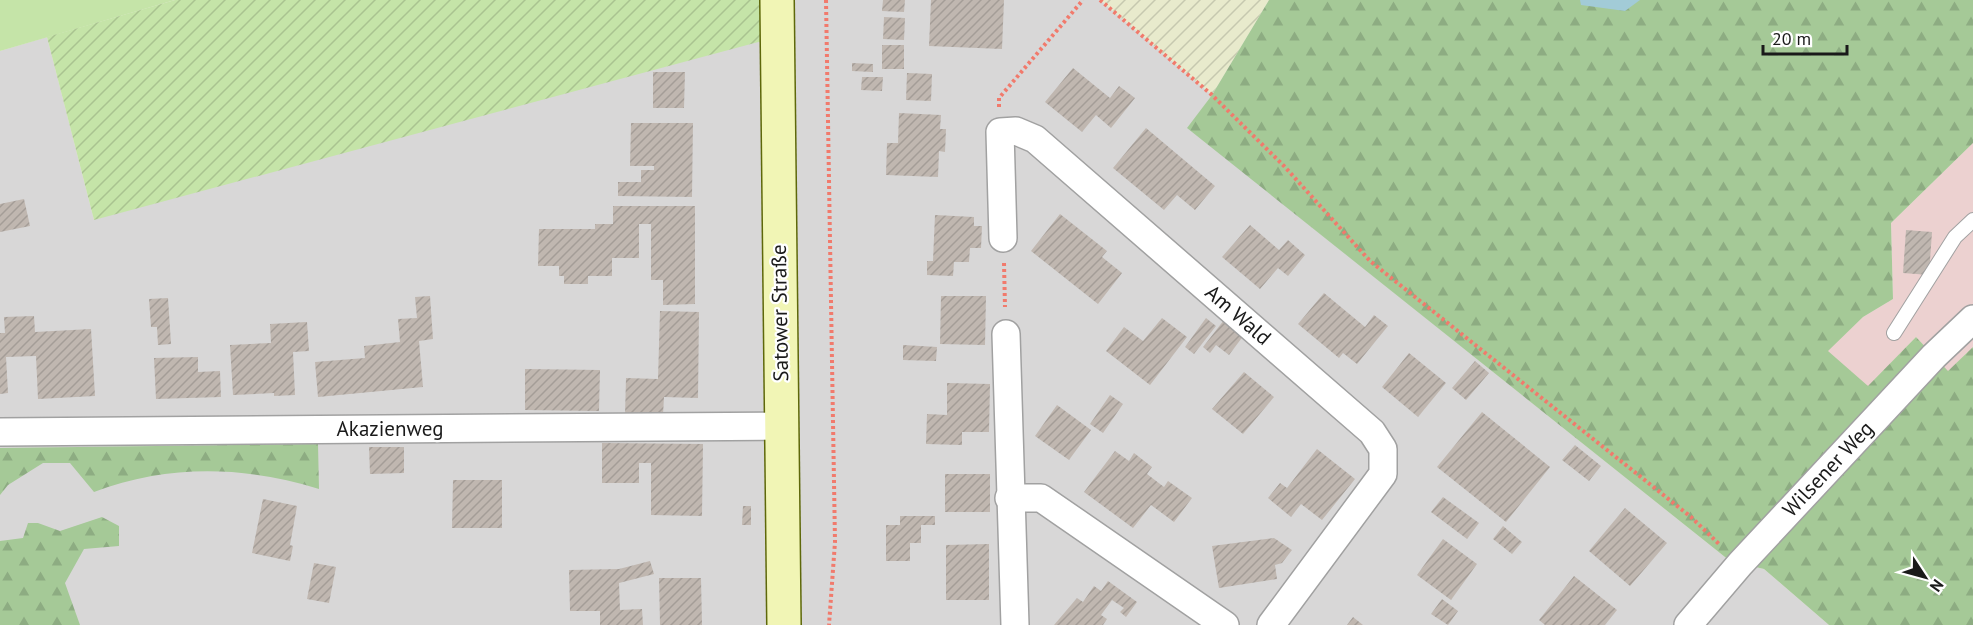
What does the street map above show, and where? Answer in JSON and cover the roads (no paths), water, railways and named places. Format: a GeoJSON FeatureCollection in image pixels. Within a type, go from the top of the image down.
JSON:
{"type":"FeatureCollection","features":[{"type":"Feature","properties":{"kind":"main road","name":"Satower Straße"},"geometry":{"type":"LineString","coordinates":[[777,0],[784,625]]}},
{"type":"Feature","properties":{"kind":"street","name":"Am Wald"},"geometry":{"type":"LineString","coordinates":[[1003,238],[1000,132],[1016,131],[1035,139],[1372,432],[1383,450],[1383,474],[1271,625]]}},
{"type":"Feature","properties":{"kind":"street","name":"Wilsener Weg"},"geometry":{"type":"LineString","coordinates":[[1688,625],[1740,564],[1926,364],[1973,319]]}},
{"type":"Feature","properties":{"kind":"street"},"geometry":{"type":"LineString","coordinates":[[1006,334],[1009,498],[1015,625]]}},
{"type":"Feature","properties":{"kind":"street","name":"Akazienweg"},"geometry":{"type":"LineString","coordinates":[[0,432],[781,426]]}},
{"type":"Feature","properties":{"kind":"street"},"geometry":{"type":"LineString","coordinates":[[1009,498],[1041,498],[1226,625]]}},
{"type":"Feature","properties":{"kind":"lane"},"geometry":{"type":"LineString","coordinates":[[1894,333],[1955,237],[1973,220]]}},
{"type":"Feature","properties":{"kind":"water"},"geometry":{"type":"Polygon","coordinates":[[[1580,0],[1640,0],[1625,11],[1581,5],[1580,0]]]}}]}
